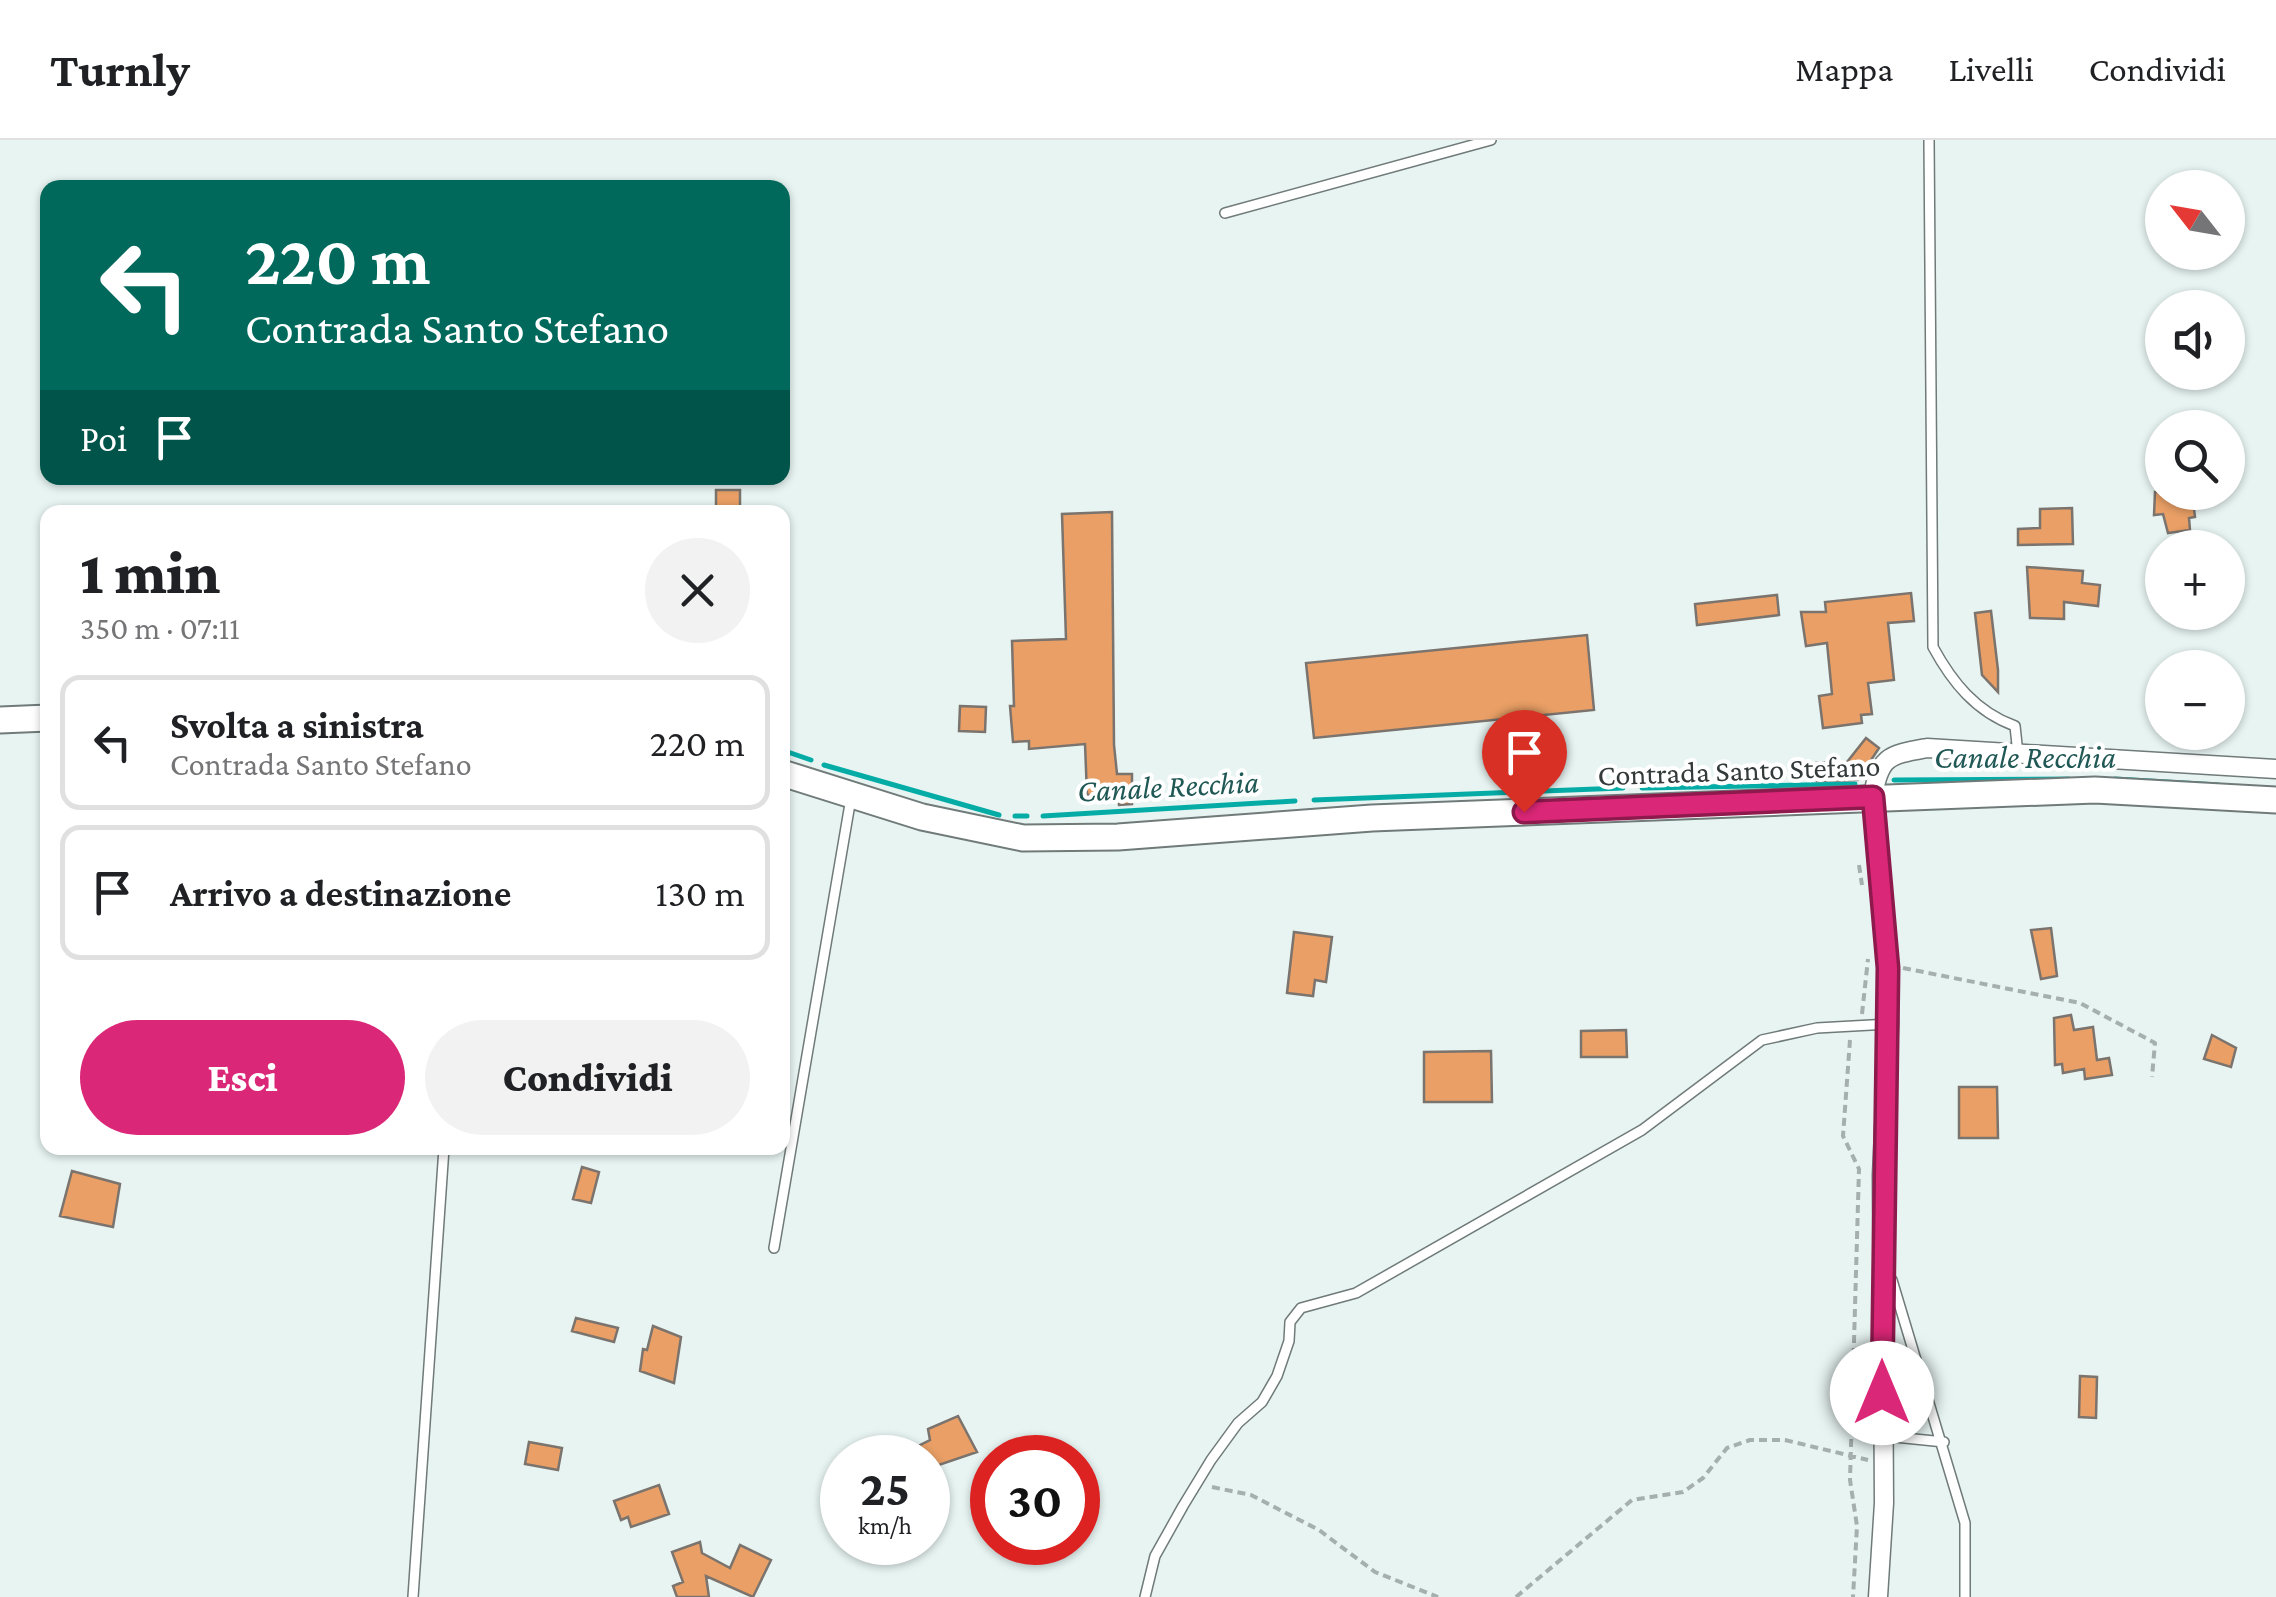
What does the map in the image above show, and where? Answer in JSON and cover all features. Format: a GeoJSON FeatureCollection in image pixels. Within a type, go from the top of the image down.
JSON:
{"type":"FeatureCollection","features":[{"type":"Feature","properties":{"kind":"street"},"geometry":{"type":"LineString","coordinates":[[0,720],[40,718]]}},
{"type":"Feature","properties":{"kind":"street"},"geometry":{"type":"LineString","coordinates":[[1878,1597],[1889,1024],[1873,797],[1876,773],[1887,758],[1927,748],[2276,768]]}},
{"type":"Feature","properties":{"kind":"street","name":"Contrada Santo Stefano"},"geometry":{"type":"LineString","coordinates":[[790,776],[922,817],[1022,838],[1118,837],[1372,818],[2095,790],[2276,800]]}},
{"type":"Feature","properties":{"kind":"lane"},"geometry":{"type":"LineString","coordinates":[[1224,213],[1491,140]]}},
{"type":"Feature","properties":{"kind":"lane"},"geometry":{"type":"LineString","coordinates":[[1929,140],[1930,627],[1933,647],[1972,702],[1992,718],[2015,726],[2018,754]]}},
{"type":"Feature","properties":{"kind":"lane"},"geometry":{"type":"LineString","coordinates":[[790,1154],[851,795]]}},
{"type":"Feature","properties":{"kind":"lane"},"geometry":{"type":"LineString","coordinates":[[1145,1597],[1155,1556],[1238,1423],[1262,1402],[1277,1376],[1289,1342],[1290,1322],[1302,1308],[1356,1293],[1642,1130],[1762,1040],[1856,1024],[1889,1024]]}},
{"type":"Feature","properties":{"kind":"lane"},"geometry":{"type":"LineString","coordinates":[[413,1597],[444,1155]]}},
{"type":"Feature","properties":{"kind":"lane"},"geometry":{"type":"LineString","coordinates":[[774,1248],[790,1155]]}},
{"type":"Feature","properties":{"kind":"lane"},"geometry":{"type":"LineString","coordinates":[[1882,1278],[1892,1280],[1944,1442],[1964,1522],[1965,1597]]}},
{"type":"Feature","properties":{"kind":"lane"},"geometry":{"type":"LineString","coordinates":[[1882,1436],[1944,1442]]}},
{"type":"Feature","properties":{"kind":"path"},"geometry":{"type":"LineString","coordinates":[[1859,861],[1863,892]]}},
{"type":"Feature","properties":{"kind":"path"},"geometry":{"type":"LineString","coordinates":[[1853,1597],[1856,1526],[1851,1457],[1859,1169],[1843,1136],[1850,1037],[1863,1012],[1868,958]]}},
{"type":"Feature","properties":{"kind":"path"},"geometry":{"type":"LineString","coordinates":[[1888,968],[1961,977],[2080,1003],[2154,1043],[2152,1077]]}},
{"type":"Feature","properties":{"kind":"path"},"geometry":{"type":"LineString","coordinates":[[1516,1597],[1632,1500],[1683,1492],[1702,1478],[1727,1448],[1750,1440],[1785,1440],[1883,1462]]}},
{"type":"Feature","properties":{"kind":"path"},"geometry":{"type":"LineString","coordinates":[[1198,1484],[1251,1495],[1320,1530],[1375,1572],[1438,1597]]}},
{"type":"Feature","properties":{"kind":"building"},"geometry":{"type":"Polygon","coordinates":[[[716,490],[740,490],[740,505],[716,505],[716,490]]]}},
{"type":"Feature","properties":{"kind":"building"},"geometry":{"type":"Polygon","coordinates":[[[2072,508],[2073,544],[2018,545],[2018,529],[2040,528],[2040,509],[2072,508]]]}},
{"type":"Feature","properties":{"kind":"building"},"geometry":{"type":"Polygon","coordinates":[[[2154,510],[2194,510],[2195,517],[2189,518],[2190,530],[2167,530],[2163,514],[2154,515],[2154,510]]]}},
{"type":"Feature","properties":{"kind":"building"},"geometry":{"type":"Polygon","coordinates":[[[1112,512],[1114,745],[1117,774],[1132,774],[1132,804],[1119,805],[1118,794],[1087,795],[1085,744],[1029,749],[1029,741],[1013,742],[1010,706],[1014,706],[1012,641],[1066,639],[1062,514],[1112,512]]]}},
{"type":"Feature","properties":{"kind":"building"},"geometry":{"type":"Polygon","coordinates":[[[2027,567],[2083,571],[2082,583],[2100,585],[2098,606],[2064,602],[2064,619],[2030,618],[2027,567]]]}},
{"type":"Feature","properties":{"kind":"building"},"geometry":{"type":"Polygon","coordinates":[[[1911,593],[1914,621],[1888,623],[1894,680],[1868,683],[1872,714],[1861,715],[1862,723],[1823,728],[1819,696],[1832,694],[1827,643],[1806,646],[1801,612],[1826,612],[1825,602],[1911,593]]]}},
{"type":"Feature","properties":{"kind":"building"},"geometry":{"type":"Polygon","coordinates":[[[1777,595],[1779,615],[1697,625],[1695,604],[1777,595]]]}},
{"type":"Feature","properties":{"kind":"building"},"geometry":{"type":"Polygon","coordinates":[[[1991,611],[1998,692],[1982,675],[1975,613],[1991,611]]]}},
{"type":"Feature","properties":{"kind":"building"},"geometry":{"type":"Polygon","coordinates":[[[1587,635],[1594,710],[1314,738],[1306,663],[1587,635]]]}},
{"type":"Feature","properties":{"kind":"building"},"geometry":{"type":"Polygon","coordinates":[[[960,706],[986,707],[985,732],[959,731],[960,706]]]}},
{"type":"Feature","properties":{"kind":"building"},"geometry":{"type":"Polygon","coordinates":[[[1866,738],[1879,748],[1858,780],[1817,781],[1816,763],[1847,762],[1866,738]]]}},
{"type":"Feature","properties":{"kind":"building"},"geometry":{"type":"Polygon","coordinates":[[[2051,928],[2057,976],[2041,979],[2031,930],[2051,928]]]}},
{"type":"Feature","properties":{"kind":"building"},"geometry":{"type":"Polygon","coordinates":[[[1294,932],[1332,937],[1326,982],[1315,980],[1313,996],[1287,993],[1294,932]]]}},
{"type":"Feature","properties":{"kind":"building"},"geometry":{"type":"Polygon","coordinates":[[[2071,1015],[2074,1030],[2093,1027],[2097,1060],[2109,1058],[2112,1075],[2085,1079],[2084,1069],[2063,1073],[2062,1064],[2055,1065],[2054,1018],[2071,1015]]]}},
{"type":"Feature","properties":{"kind":"building"},"geometry":{"type":"Polygon","coordinates":[[[1626,1030],[1627,1057],[1581,1057],[1581,1031],[1626,1030]]]}},
{"type":"Feature","properties":{"kind":"building"},"geometry":{"type":"Polygon","coordinates":[[[2212,1035],[2236,1048],[2231,1067],[2204,1059],[2212,1035]]]}},
{"type":"Feature","properties":{"kind":"building"},"geometry":{"type":"Polygon","coordinates":[[[1491,1051],[1492,1102],[1424,1102],[1424,1052],[1491,1051]]]}},
{"type":"Feature","properties":{"kind":"building"},"geometry":{"type":"Polygon","coordinates":[[[1959,1087],[1997,1087],[1998,1138],[1959,1138],[1959,1087]]]}},
{"type":"Feature","properties":{"kind":"building"},"geometry":{"type":"Polygon","coordinates":[[[582,1167],[599,1172],[591,1203],[573,1199],[582,1167]]]}},
{"type":"Feature","properties":{"kind":"building"},"geometry":{"type":"Polygon","coordinates":[[[72,1171],[120,1184],[113,1227],[60,1216],[72,1171]]]}},
{"type":"Feature","properties":{"kind":"building"},"geometry":{"type":"Polygon","coordinates":[[[576,1318],[618,1328],[614,1342],[572,1331],[576,1318]]]}},
{"type":"Feature","properties":{"kind":"building"},"geometry":{"type":"Polygon","coordinates":[[[653,1326],[681,1337],[674,1383],[640,1371],[643,1349],[647,1350],[653,1326]]]}},
{"type":"Feature","properties":{"kind":"building"},"geometry":{"type":"Polygon","coordinates":[[[2080,1376],[2097,1377],[2096,1418],[2079,1417],[2080,1376]]]}},
{"type":"Feature","properties":{"kind":"building"},"geometry":{"type":"Polygon","coordinates":[[[958,1416],[970,1439],[970,1454],[950,1461],[950,1435],[929,1435],[928,1429],[958,1416]]]}},
{"type":"Feature","properties":{"kind":"building"},"geometry":{"type":"Polygon","coordinates":[[[529,1442],[562,1448],[558,1470],[525,1464],[529,1442]]]}},
{"type":"Feature","properties":{"kind":"building"},"geometry":{"type":"Polygon","coordinates":[[[659,1485],[669,1514],[631,1527],[628,1517],[621,1520],[614,1501],[659,1485]]]}},
{"type":"Feature","properties":{"kind":"building"},"geometry":{"type":"Polygon","coordinates":[[[700,1542],[702,1553],[730,1568],[740,1545],[771,1560],[753,1597],[706,1576],[709,1597],[677,1597],[673,1586],[683,1582],[672,1552],[700,1542]]]}},
{"type":"Feature","properties":{"kind":"waterway","name":"Canale Recchia"},"geometry":{"type":"LineString","coordinates":[[790,753],[811,760]]}},
{"type":"Feature","properties":{"kind":"waterway","name":"Canale Recchia"},"geometry":{"type":"LineString","coordinates":[[824,765],[999,815]]}},
{"type":"Feature","properties":{"kind":"waterway","name":"Canale Recchia"},"geometry":{"type":"LineString","coordinates":[[1894,780],[2069,779]]}},
{"type":"Feature","properties":{"kind":"waterway","name":"Canale Recchia"},"geometry":{"type":"LineString","coordinates":[[2115,779],[2218,785]]}},
{"type":"Feature","properties":{"kind":"waterway","name":"Canale Recchia"},"geometry":{"type":"LineString","coordinates":[[1642,788],[1855,784]]}},
{"type":"Feature","properties":{"kind":"waterway","name":"Canale Recchia"},"geometry":{"type":"LineString","coordinates":[[1314,800],[1623,788]]}},
{"type":"Feature","properties":{"kind":"waterway","name":"Canale Recchia"},"geometry":{"type":"LineString","coordinates":[[1043,816],[1295,801]]}},
{"type":"Feature","properties":{"kind":"waterway","name":"Canale Recchia"},"geometry":{"type":"LineString","coordinates":[[1015,816],[1027,816]]}},
{"type":"Feature","properties":{"kind":"route"},"geometry":{"type":"LineString","coordinates":[[1524,812],[1873,797],[1889,1024],[1882,1174],[1882,1393]]}}]}
